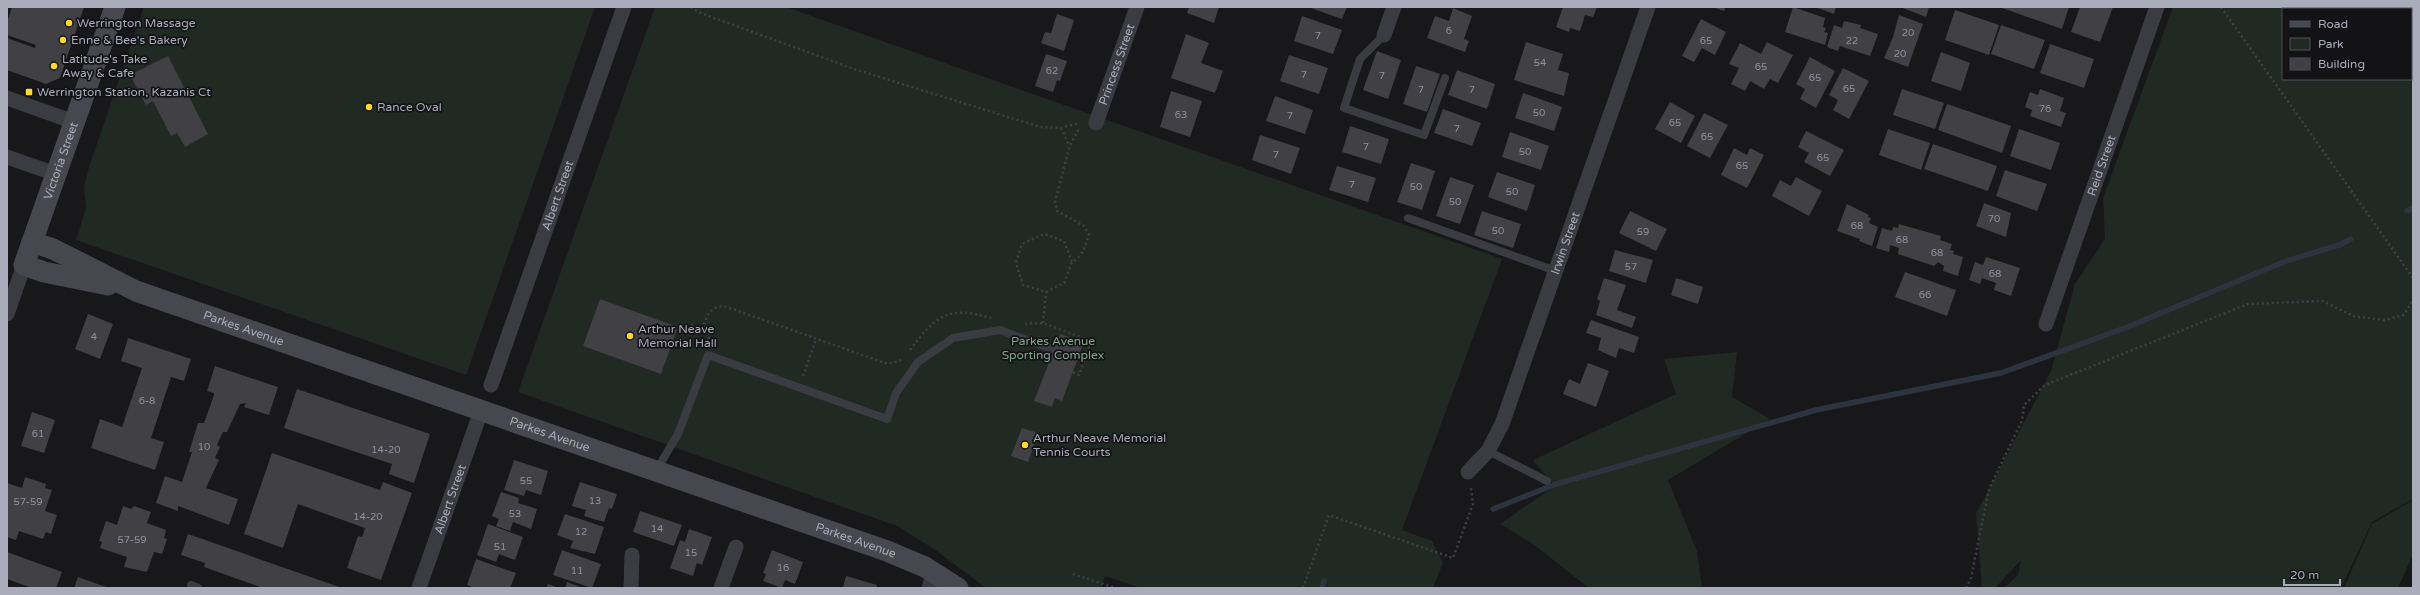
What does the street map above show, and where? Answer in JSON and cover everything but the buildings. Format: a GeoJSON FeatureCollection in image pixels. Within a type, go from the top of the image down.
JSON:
{"type":"FeatureCollection","features":[{"type":"Feature","properties":{"kind":"street","name":"Victoria Street"},"geometry":{"type":"LineString","coordinates":[[7,314],[115,7]]}},
{"type":"Feature","properties":{"kind":"street","name":"Albert Street"},"geometry":{"type":"LineString","coordinates":[[491,385],[624,7]]}},
{"type":"Feature","properties":{"kind":"street","name":"Princess Street"},"geometry":{"type":"LineString","coordinates":[[1096,123],[1137,7]]}},
{"type":"Feature","properties":{"kind":"street"},"geometry":{"type":"LineString","coordinates":[[1384,35],[1394,7]]}},
{"type":"Feature","properties":{"kind":"street","name":"Irwin Street"},"geometry":{"type":"LineString","coordinates":[[1468,472],[1488,451],[1502,424],[1648,7]]}},
{"type":"Feature","properties":{"kind":"street","name":"Reid Street"},"geometry":{"type":"LineString","coordinates":[[2046,324],[2157,7]]}},
{"type":"Feature","properties":{"kind":"street"},"geometry":{"type":"LineString","coordinates":[[7,98],[74,122]]}},
{"type":"Feature","properties":{"kind":"street"},"geometry":{"type":"LineString","coordinates":[[7,157],[56,174]]}},
{"type":"Feature","properties":{"kind":"street","name":"Parkes Avenue"},"geometry":{"type":"LineString","coordinates":[[32,242],[52,249],[136,291],[655,472],[887,551],[932,580],[958,588]]}},
{"type":"Feature","properties":{"kind":"street","name":"Parkes Avenue"},"geometry":{"type":"LineString","coordinates":[[24,265],[44,272],[136,291]]}},
{"type":"Feature","properties":{"kind":"street","name":"Albert Street"},"geometry":{"type":"LineString","coordinates":[[419,588],[481,411]]}},
{"type":"Feature","properties":{"kind":"street"},"geometry":{"type":"LineString","coordinates":[[721,588],[736,547]]}},
{"type":"Feature","properties":{"kind":"street"},"geometry":{"type":"LineString","coordinates":[[631,588],[632,555]]}},
{"type":"Feature","properties":{"kind":"lane"},"geometry":{"type":"LineString","coordinates":[[1384,35],[1360,59],[1344,108],[1424,135],[1445,78]]}},
{"type":"Feature","properties":{"kind":"lane"},"geometry":{"type":"LineString","coordinates":[[1408,218],[1556,271]]}},
{"type":"Feature","properties":{"kind":"lane"},"geometry":{"type":"LineString","coordinates":[[655,472],[678,434],[708,355],[799,386],[887,419],[896,393],[918,362],[953,338],[1000,330],[1054,350]]}},
{"type":"Feature","properties":{"kind":"lane"},"geometry":{"type":"LineString","coordinates":[[1488,451],[1547,481]]}},
{"type":"Feature","properties":{"kind":"path"},"geometry":{"type":"LineString","coordinates":[[691,7],[704,15],[854,69],[1040,127],[1062,128],[1082,123],[1070,145],[1055,202],[1057,211],[1084,226],[1089,235],[1079,258],[1072,262],[1064,283],[1046,292],[1023,286],[1016,263],[1022,244],[1044,234],[1064,241],[1072,262]]}},
{"type":"Feature","properties":{"kind":"path"},"geometry":{"type":"LineString","coordinates":[[2221,7],[2413,278]]}},
{"type":"Feature","properties":{"kind":"path"},"geometry":{"type":"LineString","coordinates":[[1062,128],[1070,145]]}},
{"type":"Feature","properties":{"kind":"path"},"geometry":{"type":"LineString","coordinates":[[1043,323],[1046,292]]}},
{"type":"Feature","properties":{"kind":"path"},"geometry":{"type":"LineString","coordinates":[[1966,588],[1971,578],[1989,489],[2022,421],[2024,405],[2045,385],[2248,304],[2323,301],[2353,316],[2385,320],[2404,315],[2413,300]]}},
{"type":"Feature","properties":{"kind":"path"},"geometry":{"type":"LineString","coordinates":[[702,329],[709,312],[715,307],[724,306],[885,363],[901,361],[905,356]]}},
{"type":"Feature","properties":{"kind":"path"},"geometry":{"type":"LineString","coordinates":[[908,352],[926,329],[941,317],[957,312],[972,312],[996,319]]}},
{"type":"Feature","properties":{"kind":"path"},"geometry":{"type":"LineString","coordinates":[[1019,324],[1043,323],[1091,341],[1079,375],[1072,372]]}},
{"type":"Feature","properties":{"kind":"path"},"geometry":{"type":"LineString","coordinates":[[691,325],[709,332],[708,355]]}},
{"type":"Feature","properties":{"kind":"path"},"geometry":{"type":"LineString","coordinates":[[799,386],[816,339]]}},
{"type":"Feature","properties":{"kind":"path"},"geometry":{"type":"LineString","coordinates":[[1303,588],[1329,515],[1453,558],[1473,504],[1468,472]]}},
{"type":"Feature","properties":{"kind":"path"},"geometry":{"type":"LineString","coordinates":[[1073,574],[1115,588]]}},
{"type":"Feature","properties":{"kind":"green space"},"geometry":{"type":"Polygon","coordinates":[[[144,7],[595,7],[466,375],[76,240],[86,208],[84,187],[89,167],[144,7]]]}},
{"type":"Feature","properties":{"kind":"green space","name":"Parkes Avenue Sporting Complex"},"geometry":{"type":"Polygon","coordinates":[[[655,7],[786,7],[1502,259],[1402,530],[1432,541],[1443,563],[1433,588],[1141,588],[1105,576],[1101,588],[986,588],[934,549],[897,526],[518,392],[655,7]]]}},
{"type":"Feature","properties":{"kind":"green space"},"geometry":{"type":"Polygon","coordinates":[[[2173,7],[2413,7],[2413,499],[2372,522],[2341,588],[2004,588],[2018,575],[2021,560],[1995,588],[1982,588],[1976,514],[2051,371],[2075,284],[2105,239],[2103,198],[2173,7]]]}},
{"type":"Feature","properties":{"kind":"green space"},"geometry":{"type":"Polygon","coordinates":[[[1737,352],[1732,397],[1770,419],[1668,480],[1697,551],[1702,588],[1589,588],[1533,544],[1500,524],[1555,486],[1533,460],[1676,394],[1664,359],[1737,352]]]}},
{"type":"Feature","properties":{"kind":"green space"},"geometry":{"type":"Polygon","coordinates":[[[2413,500],[2413,554],[2398,588],[2344,588],[2372,524],[2413,500]]]}},
{"type":"Feature","properties":{"kind":"waterway"},"geometry":{"type":"LineString","coordinates":[[2407,211],[2413,208]]}},
{"type":"Feature","properties":{"kind":"waterway"},"geometry":{"type":"LineString","coordinates":[[1493,509],[1556,484],[1816,410],[2001,373],[2125,328],[2286,261],[2339,245],[2351,239]]}},
{"type":"Feature","properties":{"kind":"waterway"},"geometry":{"type":"LineString","coordinates":[[1322,588],[1324,581]]}},
{"type":"Feature","properties":{"kind":"place","name":"Werrington Massage"},"geometry":{"type":"Point","coordinates":[69,23]}},
{"type":"Feature","properties":{"kind":"place","name":"Enne & Bee's Bakery"},"geometry":{"type":"Point","coordinates":[63,40]}},
{"type":"Feature","properties":{"kind":"place","name":"Latitude's Take Away & Cafe"},"geometry":{"type":"Point","coordinates":[54,66]}},
{"type":"Feature","properties":{"kind":"place","name":"Werrington Station, Kazanis Ct"},"geometry":{"type":"Point","coordinates":[29,92]}},
{"type":"Feature","properties":{"kind":"place","name":"Rance Oval"},"geometry":{"type":"Point","coordinates":[369,107]}},
{"type":"Feature","properties":{"kind":"place","name":"Arthur Neave Memorial Hall"},"geometry":{"type":"Point","coordinates":[630,336]}},
{"type":"Feature","properties":{"kind":"place","name":"Arthur Neave Memorial Tennis Courts"},"geometry":{"type":"Point","coordinates":[1025,445]}}]}
